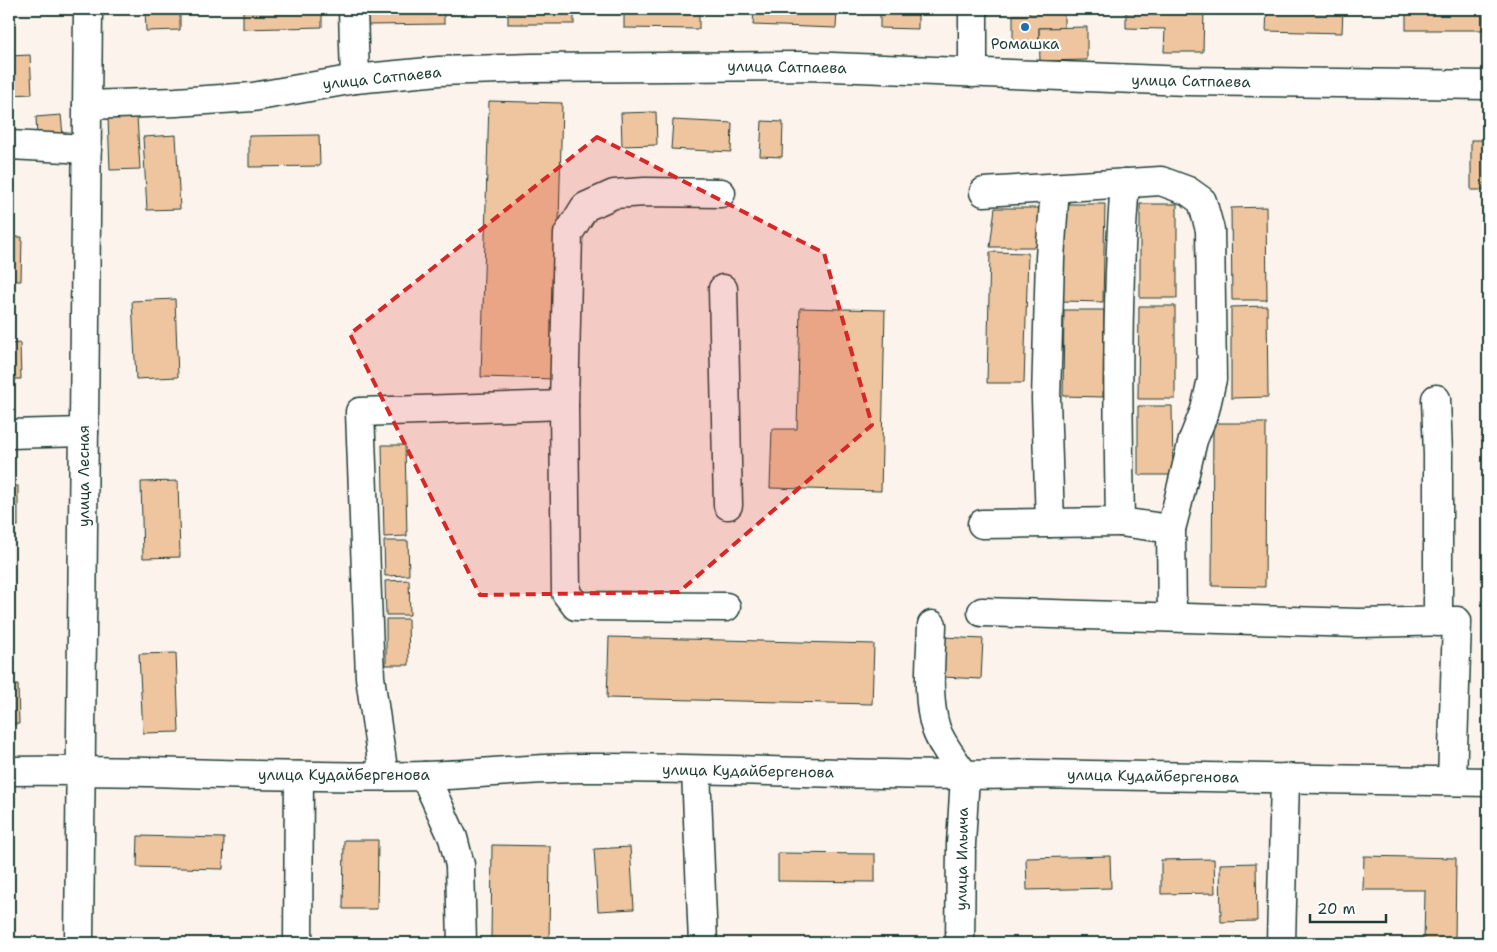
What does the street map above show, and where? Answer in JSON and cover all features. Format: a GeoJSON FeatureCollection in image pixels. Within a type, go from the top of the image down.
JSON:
{"type":"FeatureCollection","features":[{"type":"Feature","properties":{"kind":"street","name":"улица Лесная"},"geometry":{"type":"LineString","coordinates":[[79,943],[88,9]]}},
{"type":"Feature","properties":{"kind":"street"},"geometry":{"type":"LineString","coordinates":[[353,9],[355,78]]}},
{"type":"Feature","properties":{"kind":"street"},"geometry":{"type":"LineString","coordinates":[[973,9],[973,73]]}},
{"type":"Feature","properties":{"kind":"street","name":"улица Сатпаева"},"geometry":{"type":"LineString","coordinates":[[87,105],[253,97],[355,78],[439,71],[532,68],[807,66],[1187,82],[1488,85]]}},
{"type":"Feature","properties":{"kind":"street"},"geometry":{"type":"LineString","coordinates":[[9,144],[87,149]]}},
{"type":"Feature","properties":{"kind":"street"},"geometry":{"type":"LineString","coordinates":[[984,192],[1161,181],[1188,191],[1202,201],[1210,230],[1212,379],[1205,410],[1193,440],[1170,529],[1172,616]]}},
{"type":"Feature","properties":{"kind":"street"},"geometry":{"type":"LineString","coordinates":[[1120,522],[1118,367],[1125,183]]}},
{"type":"Feature","properties":{"kind":"street"},"geometry":{"type":"LineString","coordinates":[[1050,523],[1046,399],[1050,258],[1055,188]]}},
{"type":"Feature","properties":{"kind":"street"},"geometry":{"type":"LineString","coordinates":[[721,193],[645,192],[614,194],[586,207],[568,234],[564,404],[566,592],[576,606],[726,607]]}},
{"type":"Feature","properties":{"kind":"street"},"geometry":{"type":"LineString","coordinates":[[723,288],[728,505]]}},
{"type":"Feature","properties":{"kind":"street"},"geometry":{"type":"LineString","coordinates":[[1436,399],[1438,622]]}},
{"type":"Feature","properties":{"kind":"street"},"geometry":{"type":"LineString","coordinates":[[384,776],[370,677],[360,412],[564,404]]}},
{"type":"Feature","properties":{"kind":"street"},"geometry":{"type":"LineString","coordinates":[[9,434],[84,432]]}},
{"type":"Feature","properties":{"kind":"street"},"geometry":{"type":"LineString","coordinates":[[982,524],[1120,522],[1170,529]]}},
{"type":"Feature","properties":{"kind":"street"},"geometry":{"type":"LineString","coordinates":[[982,612],[1358,622],[1456,621],[1452,781]]}},
{"type":"Feature","properties":{"kind":"street"},"geometry":{"type":"LineString","coordinates":[[932,625],[930,702],[934,721],[937,731],[965,776]]}},
{"type":"Feature","properties":{"kind":"street","name":"улица Кудайбергенова"},"geometry":{"type":"LineString","coordinates":[[9,771],[82,770],[299,776],[425,776],[583,768],[965,776],[1032,774],[1488,782]]}},
{"type":"Feature","properties":{"kind":"street"},"geometry":{"type":"LineString","coordinates":[[696,770],[703,943]]}},
{"type":"Feature","properties":{"kind":"street"},"geometry":{"type":"LineString","coordinates":[[298,943],[299,776]]}},
{"type":"Feature","properties":{"kind":"street"},"geometry":{"type":"LineString","coordinates":[[425,776],[453,838],[460,865],[462,943]]}},
{"type":"Feature","properties":{"kind":"street","name":"улица Ильича"},"geometry":{"type":"LineString","coordinates":[[960,943],[961,844],[965,776]]}},
{"type":"Feature","properties":{"kind":"street"},"geometry":{"type":"LineString","coordinates":[[1281,943],[1285,778]]}},
{"type":"Feature","properties":{"kind":"highlighted area"},"geometry":{"type":"Polygon","coordinates":[[[597,137],[824,253],[872,425],[679,592],[480,595],[350,334],[597,137]]]}},
{"type":"Feature","properties":{"kind":"building"},"geometry":{"type":"Polygon","coordinates":[[[145,9],[180,9],[180,30],[146,31],[145,9]]]}},
{"type":"Feature","properties":{"kind":"building"},"geometry":{"type":"Polygon","coordinates":[[[243,9],[322,9],[322,27],[243,29],[243,9]]]}},
{"type":"Feature","properties":{"kind":"building"},"geometry":{"type":"Polygon","coordinates":[[[368,9],[444,9],[444,24],[368,25],[368,9]]]}},
{"type":"Feature","properties":{"kind":"building"},"geometry":{"type":"Polygon","coordinates":[[[508,9],[574,9],[574,24],[508,24],[508,9]]]}},
{"type":"Feature","properties":{"kind":"building"},"geometry":{"type":"Polygon","coordinates":[[[624,9],[699,9],[699,29],[624,28],[624,9]]]}},
{"type":"Feature","properties":{"kind":"building"},"geometry":{"type":"Polygon","coordinates":[[[754,9],[837,9],[836,28],[753,25],[754,9]]]}},
{"type":"Feature","properties":{"kind":"building"},"geometry":{"type":"Polygon","coordinates":[[[880,9],[918,9],[918,29],[880,28],[880,9]]]}},
{"type":"Feature","properties":{"kind":"building"},"geometry":{"type":"Polygon","coordinates":[[[1029,9],[1064,9],[1064,28],[1039,28],[1039,46],[1013,47],[1013,15],[1029,15],[1029,9]]]}},
{"type":"Feature","properties":{"kind":"building"},"geometry":{"type":"Polygon","coordinates":[[[1126,9],[1204,9],[1203,52],[1164,52],[1165,29],[1126,28],[1126,9]]]}},
{"type":"Feature","properties":{"kind":"building"},"geometry":{"type":"Polygon","coordinates":[[[1267,9],[1343,9],[1342,33],[1266,31],[1267,9]]]}},
{"type":"Feature","properties":{"kind":"building"},"geometry":{"type":"Polygon","coordinates":[[[1406,9],[1483,9],[1483,30],[1406,30],[1406,9]]]}},
{"type":"Feature","properties":{"kind":"building"},"geometry":{"type":"Polygon","coordinates":[[[1087,27],[1087,60],[1040,61],[1039,28],[1087,27]]]}},
{"type":"Feature","properties":{"kind":"building"},"geometry":{"type":"Polygon","coordinates":[[[30,55],[32,94],[9,95],[9,56],[30,55]]]}},
{"type":"Feature","properties":{"kind":"building"},"geometry":{"type":"Polygon","coordinates":[[[489,101],[562,103],[555,379],[481,377],[489,101]]]}},
{"type":"Feature","properties":{"kind":"building"},"geometry":{"type":"Polygon","coordinates":[[[656,112],[657,145],[622,146],[621,113],[656,112]]]}},
{"type":"Feature","properties":{"kind":"building"},"geometry":{"type":"Polygon","coordinates":[[[61,115],[63,135],[37,136],[36,117],[61,115]]]}},
{"type":"Feature","properties":{"kind":"building"},"geometry":{"type":"Polygon","coordinates":[[[137,116],[140,169],[110,170],[108,117],[137,116]]]}},
{"type":"Feature","properties":{"kind":"building"},"geometry":{"type":"Polygon","coordinates":[[[673,120],[732,123],[731,152],[671,149],[673,120]]]}},
{"type":"Feature","properties":{"kind":"building"},"geometry":{"type":"Polygon","coordinates":[[[762,121],[783,122],[782,157],[760,156],[762,121]]]}},
{"type":"Feature","properties":{"kind":"building"},"geometry":{"type":"Polygon","coordinates":[[[176,135],[180,209],[147,210],[143,137],[176,135]]]}},
{"type":"Feature","properties":{"kind":"building"},"geometry":{"type":"Polygon","coordinates":[[[319,135],[320,166],[249,167],[249,136],[319,135]]]}},
{"type":"Feature","properties":{"kind":"building"},"geometry":{"type":"Polygon","coordinates":[[[1471,140],[1488,140],[1488,190],[1471,190],[1471,140]]]}},
{"type":"Feature","properties":{"kind":"building"},"geometry":{"type":"Polygon","coordinates":[[[1064,204],[1105,204],[1103,302],[1063,301],[1064,204]]]}},
{"type":"Feature","properties":{"kind":"building"},"geometry":{"type":"Polygon","coordinates":[[[1140,204],[1177,204],[1177,298],[1140,298],[1140,204]]]}},
{"type":"Feature","properties":{"kind":"building"},"geometry":{"type":"Polygon","coordinates":[[[1266,207],[1267,300],[1232,300],[1231,208],[1266,207]]]}},
{"type":"Feature","properties":{"kind":"building"},"geometry":{"type":"Polygon","coordinates":[[[995,208],[1039,208],[1038,247],[990,247],[995,208]]]}},
{"type":"Feature","properties":{"kind":"building"},"geometry":{"type":"Polygon","coordinates":[[[9,237],[22,237],[21,281],[9,281],[9,237]]]}},
{"type":"Feature","properties":{"kind":"building"},"geometry":{"type":"Polygon","coordinates":[[[990,252],[1028,253],[1024,383],[987,383],[990,252]]]}},
{"type":"Feature","properties":{"kind":"building"},"geometry":{"type":"Polygon","coordinates":[[[175,299],[178,377],[136,379],[132,301],[175,299]]]}},
{"type":"Feature","properties":{"kind":"building"},"geometry":{"type":"Polygon","coordinates":[[[1139,306],[1175,306],[1175,399],[1138,399],[1139,306]]]}},
{"type":"Feature","properties":{"kind":"building"},"geometry":{"type":"Polygon","coordinates":[[[1267,306],[1268,397],[1231,398],[1231,307],[1267,306]]]}},
{"type":"Feature","properties":{"kind":"building"},"geometry":{"type":"Polygon","coordinates":[[[800,308],[885,310],[881,491],[770,488],[772,429],[797,429],[800,308]]]}},
{"type":"Feature","properties":{"kind":"building"},"geometry":{"type":"Polygon","coordinates":[[[1064,310],[1104,310],[1103,397],[1063,396],[1064,310]]]}},
{"type":"Feature","properties":{"kind":"building"},"geometry":{"type":"Polygon","coordinates":[[[20,343],[21,379],[9,379],[9,344],[20,343]]]}},
{"type":"Feature","properties":{"kind":"building"},"geometry":{"type":"Polygon","coordinates":[[[1138,406],[1172,406],[1173,475],[1138,475],[1138,406]]]}},
{"type":"Feature","properties":{"kind":"building"},"geometry":{"type":"Polygon","coordinates":[[[1213,423],[1266,423],[1265,587],[1212,586],[1213,423]]]}},
{"type":"Feature","properties":{"kind":"building"},"geometry":{"type":"Polygon","coordinates":[[[382,445],[405,445],[407,536],[384,537],[382,445]]]}},
{"type":"Feature","properties":{"kind":"building"},"geometry":{"type":"Polygon","coordinates":[[[178,481],[180,557],[143,558],[141,482],[178,481]]]}},
{"type":"Feature","properties":{"kind":"building"},"geometry":{"type":"Polygon","coordinates":[[[9,486],[18,486],[18,526],[9,526],[9,486]]]}},
{"type":"Feature","properties":{"kind":"building"},"geometry":{"type":"Polygon","coordinates":[[[384,541],[408,541],[409,575],[385,576],[384,541]]]}},
{"type":"Feature","properties":{"kind":"building"},"geometry":{"type":"Polygon","coordinates":[[[409,580],[410,615],[386,615],[385,581],[409,580]]]}},
{"type":"Feature","properties":{"kind":"building"},"geometry":{"type":"Polygon","coordinates":[[[386,619],[408,619],[409,665],[386,665],[386,619]]]}},
{"type":"Feature","properties":{"kind":"building"},"geometry":{"type":"Polygon","coordinates":[[[609,637],[874,644],[872,704],[607,698],[609,637]]]}},
{"type":"Feature","properties":{"kind":"building"},"geometry":{"type":"Polygon","coordinates":[[[944,637],[983,639],[981,679],[943,677],[944,637]]]}},
{"type":"Feature","properties":{"kind":"building"},"geometry":{"type":"Polygon","coordinates":[[[176,653],[179,732],[143,733],[139,654],[176,653]]]}},
{"type":"Feature","properties":{"kind":"building"},"geometry":{"type":"Polygon","coordinates":[[[18,685],[19,724],[9,724],[9,686],[18,685]]]}},
{"type":"Feature","properties":{"kind":"building"},"geometry":{"type":"Polygon","coordinates":[[[138,836],[224,838],[223,869],[137,867],[138,836]]]}},
{"type":"Feature","properties":{"kind":"building"},"geometry":{"type":"Polygon","coordinates":[[[344,840],[378,840],[377,909],[343,909],[344,840]]]}},
{"type":"Feature","properties":{"kind":"building"},"geometry":{"type":"Polygon","coordinates":[[[492,845],[550,846],[549,943],[491,943],[492,845]]]}},
{"type":"Feature","properties":{"kind":"building"},"geometry":{"type":"Polygon","coordinates":[[[630,847],[634,909],[598,911],[594,849],[630,847]]]}},
{"type":"Feature","properties":{"kind":"building"},"geometry":{"type":"Polygon","coordinates":[[[778,853],[875,854],[875,882],[778,881],[778,853]]]}},
{"type":"Feature","properties":{"kind":"building"},"geometry":{"type":"Polygon","coordinates":[[[1110,856],[1111,888],[1027,890],[1026,858],[1110,856]]]}},
{"type":"Feature","properties":{"kind":"building"},"geometry":{"type":"Polygon","coordinates":[[[1364,856],[1456,858],[1455,943],[1424,943],[1425,890],[1363,890],[1364,856]]]}},
{"type":"Feature","properties":{"kind":"building"},"geometry":{"type":"Polygon","coordinates":[[[1214,859],[1215,893],[1161,894],[1161,860],[1214,859]]]}},
{"type":"Feature","properties":{"kind":"building"},"geometry":{"type":"Polygon","coordinates":[[[1256,863],[1257,921],[1221,922],[1220,864],[1256,863]]]}},
{"type":"Feature","properties":{"kind":"place","name":"Ромашка"},"geometry":{"type":"Point","coordinates":[1025,27]}}]}
